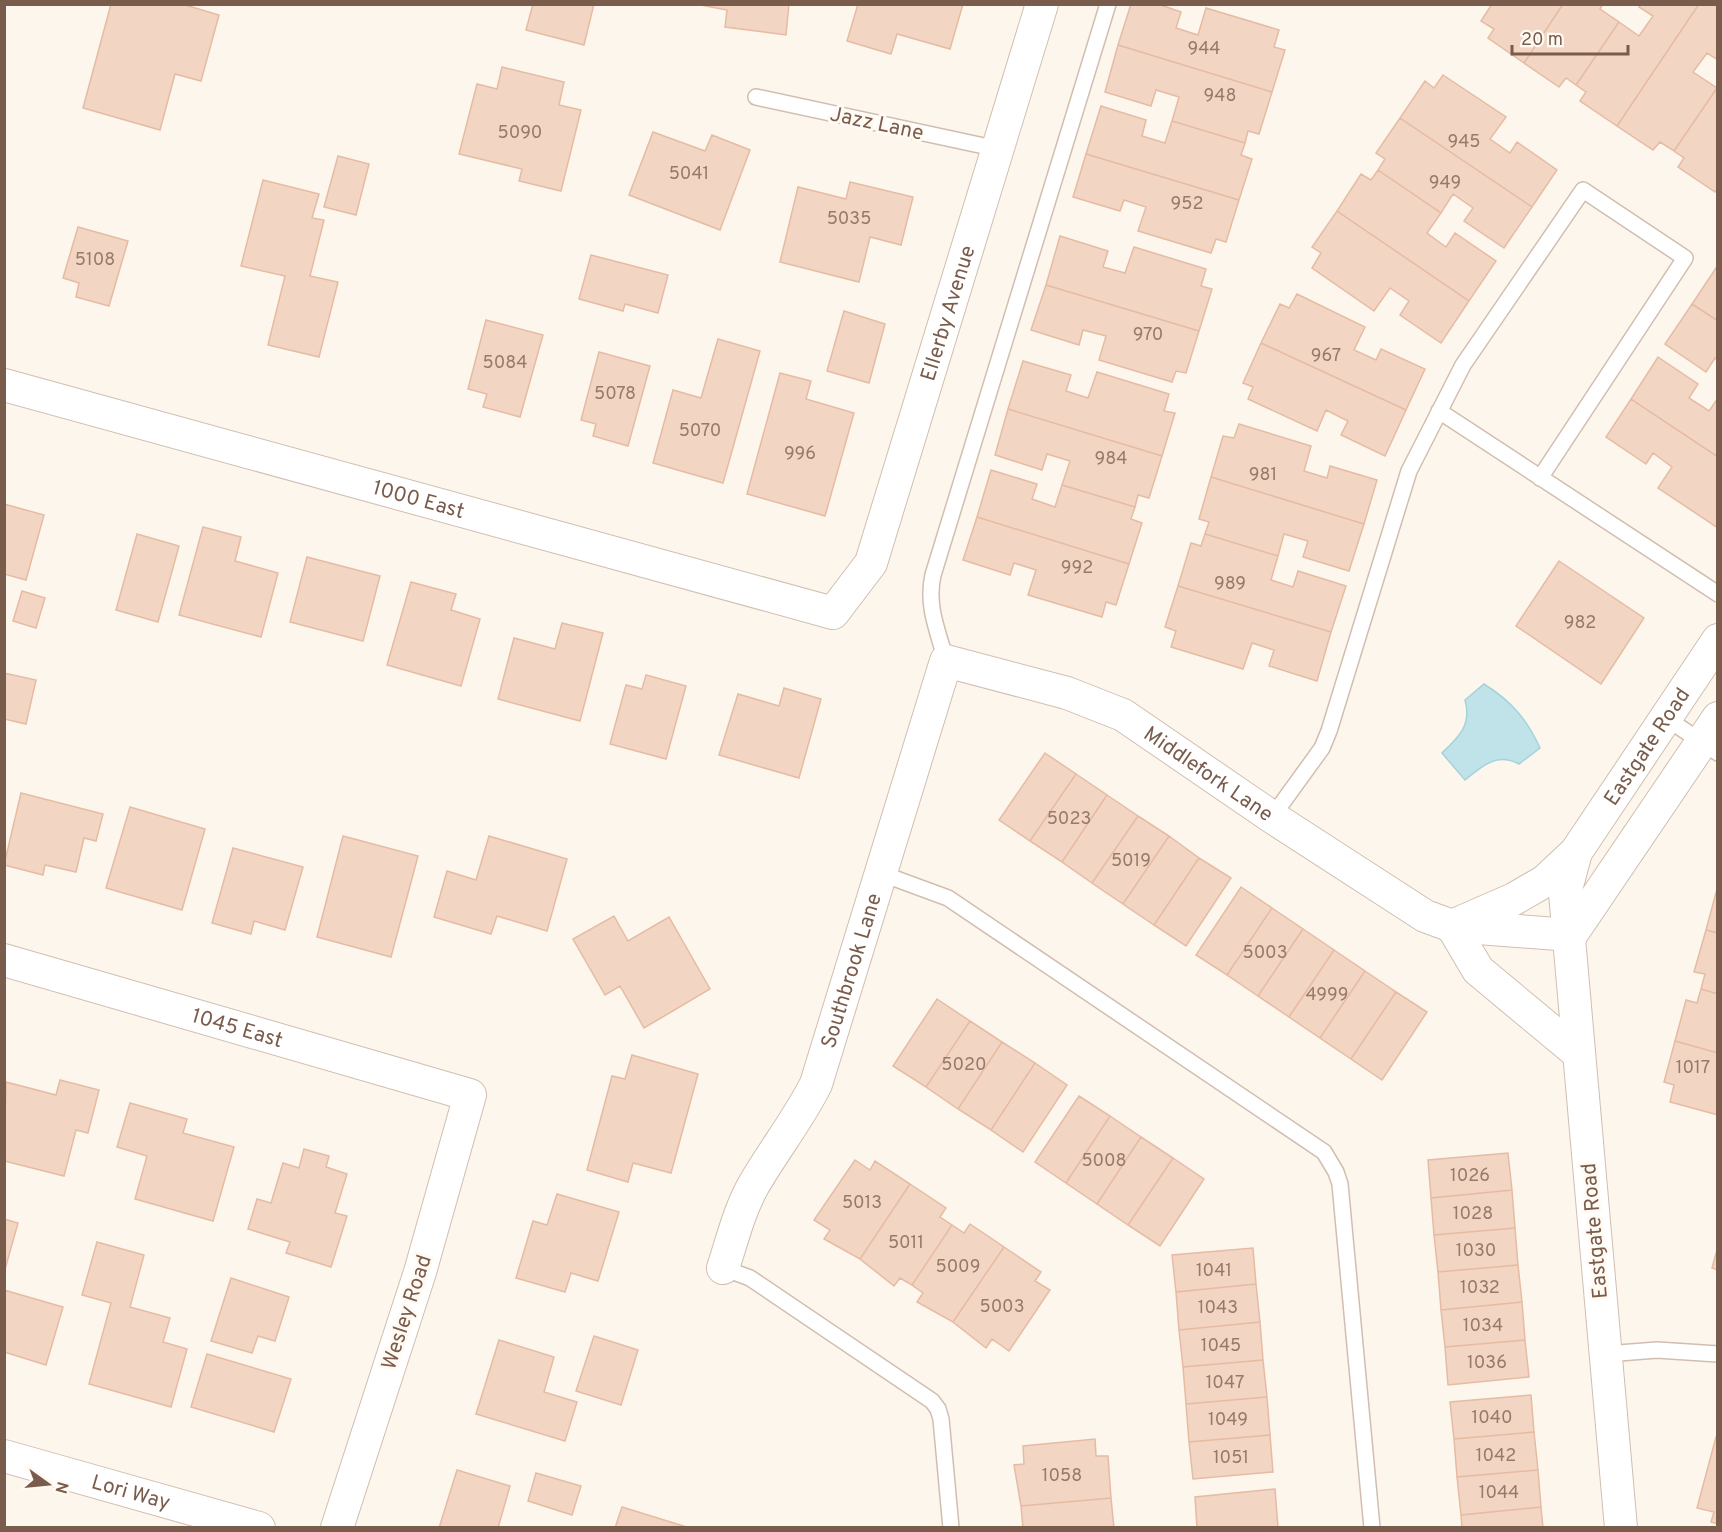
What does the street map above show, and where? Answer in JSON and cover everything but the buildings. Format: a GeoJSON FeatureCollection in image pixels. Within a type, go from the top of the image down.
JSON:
{"type":"FeatureCollection","features":[{"type":"Feature","properties":{"kind":"street","name":"Ellerby Avenue"},"geometry":{"type":"LineString","coordinates":[[833,613],[871,563],[1042,4]]}},
{"type":"Feature","properties":{"kind":"street","name":"1000 East"},"geometry":{"type":"LineString","coordinates":[[4,385],[833,613]]}},
{"type":"Feature","properties":{"kind":"street","name":"Eastgate Road"},"geometry":{"type":"LineString","coordinates":[[1452,927],[1514,899],[1545,881],[1576,852],[1718,640]]}},
{"type":"Feature","properties":{"kind":"street","name":"Middlefork Lane"},"geometry":{"type":"LineString","coordinates":[[946,661],[1067,693],[1123,715],[1272,817],[1425,916],[1452,927],[1571,934]]}},
{"type":"Feature","properties":{"kind":"street","name":"Southbrook Lane"},"geometry":{"type":"LineString","coordinates":[[723,1268],[753,1186],[802,1113],[816,1084],[946,661]]}},
{"type":"Feature","properties":{"kind":"street","name":"Eastgate Road"},"geometry":{"type":"LineString","coordinates":[[1571,934],[1712,738]]}},
{"type":"Feature","properties":{"kind":"street","name":"Eastgate Road"},"geometry":{"type":"LineString","coordinates":[[1576,852],[1565,893],[1571,934],[1579,1054],[1621,1527]]}},
{"type":"Feature","properties":{"kind":"street"},"geometry":{"type":"LineString","coordinates":[[1452,927],[1478,970],[1579,1054]]}},
{"type":"Feature","properties":{"kind":"street","name":"1045 East"},"geometry":{"type":"LineString","coordinates":[[4,960],[470,1095]]}},
{"type":"Feature","properties":{"kind":"street","name":"Wesley Road"},"geometry":{"type":"LineString","coordinates":[[337,1527],[420,1272],[470,1095]]}},
{"type":"Feature","properties":{"kind":"street","name":"Lori Way"},"geometry":{"type":"LineString","coordinates":[[4,1456],[258,1527]]}},
{"type":"Feature","properties":{"kind":"lane"},"geometry":{"type":"LineString","coordinates":[[946,661],[930,608],[929,592],[933,575],[1108,4]]}},
{"type":"Feature","properties":{"kind":"lane","name":"Jazz Lane"},"geometry":{"type":"LineString","coordinates":[[756,97],[998,149]]}},
{"type":"Feature","properties":{"kind":"lane"},"geometry":{"type":"LineString","coordinates":[[1272,817],[1322,748],[1409,471],[1462,365],[1583,190],[1685,258],[1540,478]]}},
{"type":"Feature","properties":{"kind":"lane"},"geometry":{"type":"LineString","coordinates":[[1439,411],[1718,594]]}},
{"type":"Feature","properties":{"kind":"lane"},"geometry":{"type":"LineString","coordinates":[[1665,718],[1712,738]]}},
{"type":"Feature","properties":{"kind":"lane"},"geometry":{"type":"LineString","coordinates":[[880,873],[948,898],[1324,1152],[1340,1184],[1372,1527]]}},
{"type":"Feature","properties":{"kind":"lane"},"geometry":{"type":"LineString","coordinates":[[723,1268],[750,1278],[932,1401],[938,1408],[941,1419],[951,1527]]}},
{"type":"Feature","properties":{"kind":"lane"},"geometry":{"type":"LineString","coordinates":[[1606,1354],[1657,1350],[1718,1354]]}},
{"type":"Feature","properties":{"kind":"water"},"geometry":{"type":"Polygon","coordinates":[[[1484,684],[1517,712],[1530,728],[1540,748],[1519,764],[1504,759],[1490,762],[1465,780],[1442,753],[1463,730],[1467,717],[1465,700],[1484,684]]]}}]}
